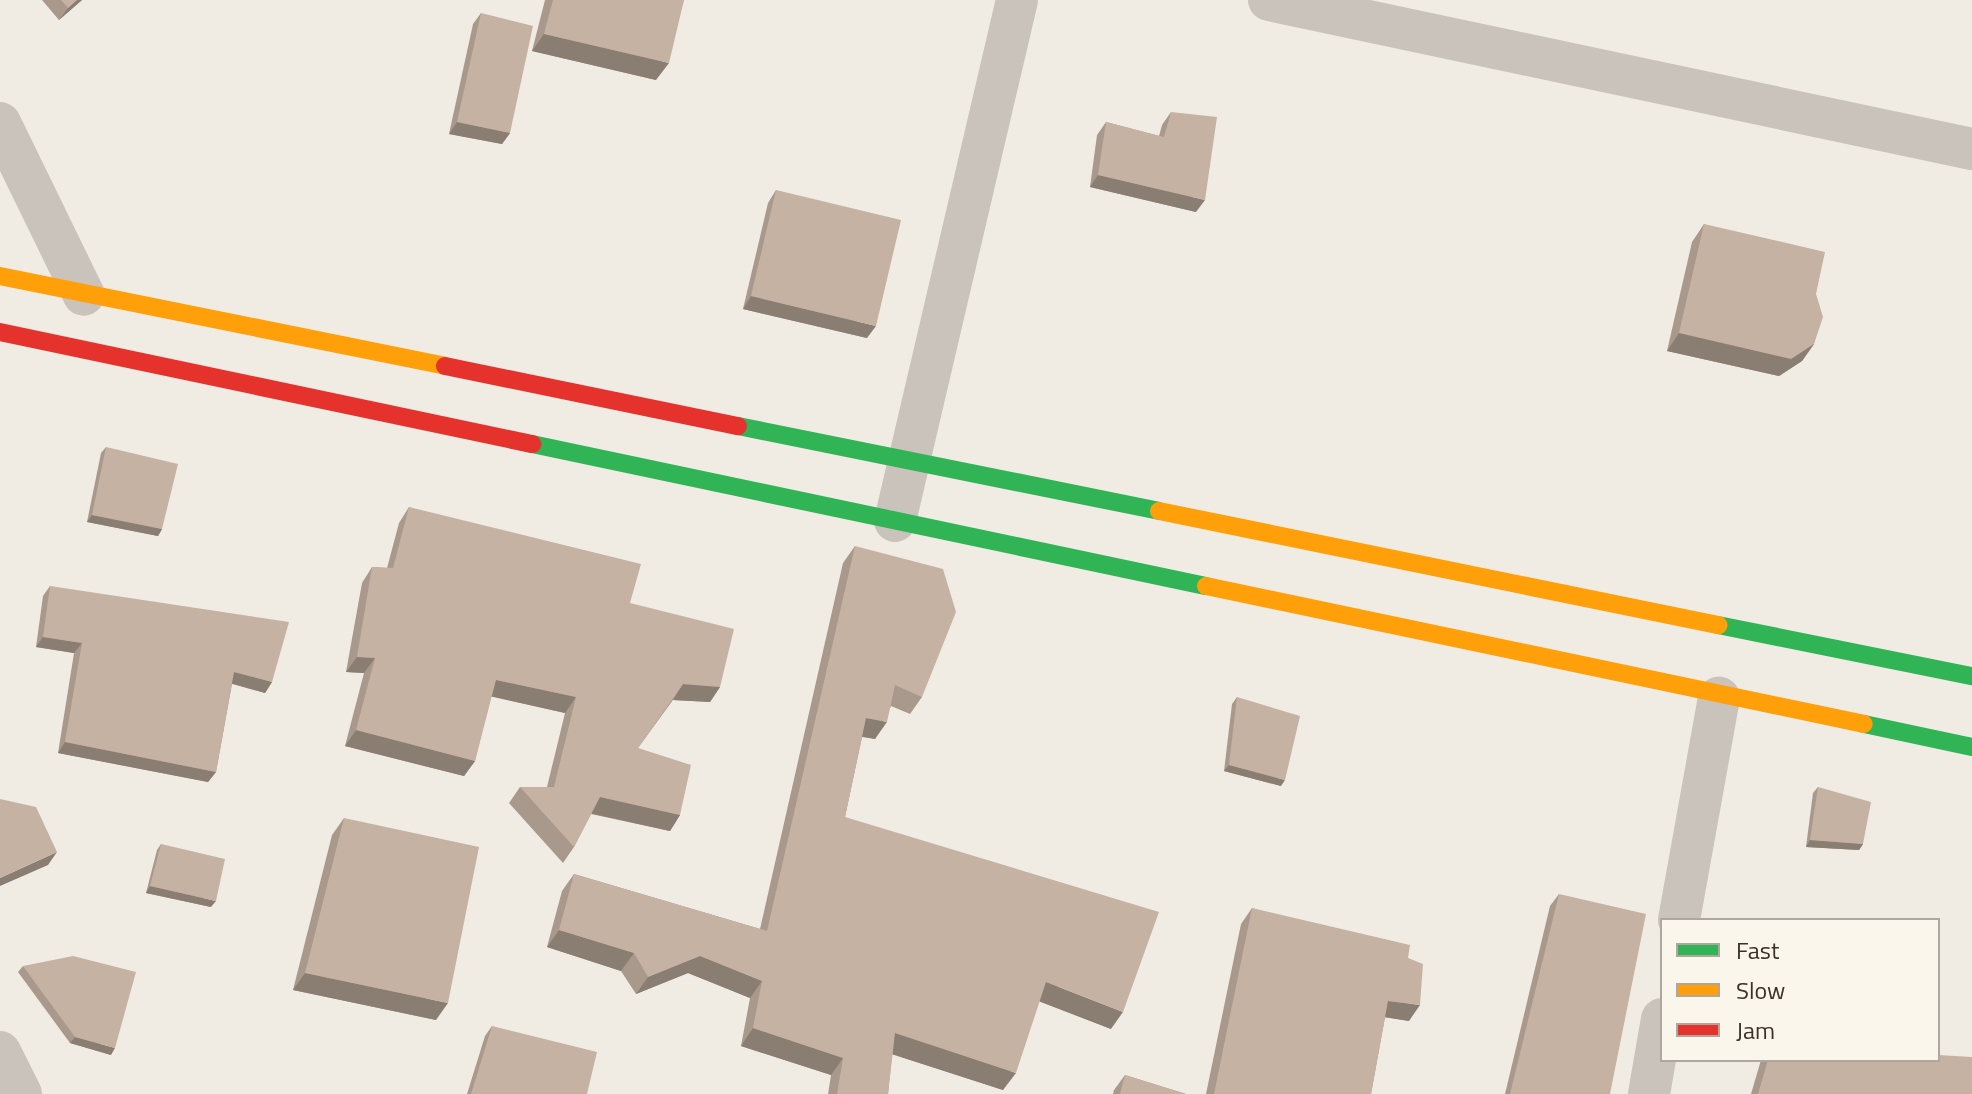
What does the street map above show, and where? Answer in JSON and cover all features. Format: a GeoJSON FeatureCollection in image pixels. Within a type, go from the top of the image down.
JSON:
{"type":"FeatureCollection","features":[{"type":"Feature","properties":{"kind":"street"},"geometry":{"type":"LineString","coordinates":[[895,521],[1017,0]]}},
{"type":"Feature","properties":{"kind":"street"},"geometry":{"type":"LineString","coordinates":[[1269,0],[1972,149]]}},
{"type":"Feature","properties":{"kind":"street"},"geometry":{"type":"LineString","coordinates":[[0,123],[84,295]]}},
{"type":"Feature","properties":{"kind":"street"},"geometry":{"type":"LineString","coordinates":[[0,276],[908,457],[1972,676]]}},
{"type":"Feature","properties":{"kind":"street"},"geometry":{"type":"LineString","coordinates":[[0,332],[1719,698],[1972,747]]}},
{"type":"Feature","properties":{"kind":"street"},"geometry":{"type":"LineString","coordinates":[[1679,918],[1719,698]]}},
{"type":"Feature","properties":{"kind":"street"},"geometry":{"type":"LineString","coordinates":[[1649,1094],[1660,1031]]}},
{"type":"Feature","properties":{"kind":"street"},"geometry":{"type":"LineString","coordinates":[[0,1052],[21,1094]]}},
{"type":"Feature","properties":{"kind":"building"},"geometry":{"type":"Polygon","coordinates":[[[61,0],[77,0],[68,8],[61,0]]]}},
{"type":"Feature","properties":{"kind":"building"},"geometry":{"type":"Polygon","coordinates":[[[553,0],[684,0],[669,63],[544,34],[553,0]]]}},
{"type":"Feature","properties":{"kind":"building"},"geometry":{"type":"Polygon","coordinates":[[[481,13],[533,26],[510,133],[457,122],[481,13]]]}},
{"type":"Feature","properties":{"kind":"building"},"geometry":{"type":"Polygon","coordinates":[[[1171,112],[1217,117],[1205,200],[1098,175],[1106,122],[1164,137],[1171,112]]]}},
{"type":"Feature","properties":{"kind":"building"},"geometry":{"type":"Polygon","coordinates":[[[776,190],[901,220],[876,326],[751,296],[776,190]]]}},
{"type":"Feature","properties":{"kind":"building"},"geometry":{"type":"Polygon","coordinates":[[[1704,224],[1825,252],[1816,294],[1823,317],[1814,344],[1791,359],[1679,333],[1704,224]]]}},
{"type":"Feature","properties":{"kind":"building"},"geometry":{"type":"Polygon","coordinates":[[[106,447],[178,464],[162,529],[92,515],[106,447]]]}},
{"type":"Feature","properties":{"kind":"building"},"geometry":{"type":"Polygon","coordinates":[[[409,507],[641,564],[630,603],[734,629],[720,687],[683,684],[638,748],[691,765],[680,815],[600,797],[574,847],[520,787],[554,787],[576,697],[496,680],[475,761],[356,730],[375,658],[357,657],[372,567],[393,568],[409,507]]]}},
{"type":"Feature","properties":{"kind":"building"},"geometry":{"type":"Polygon","coordinates":[[[855,546],[943,569],[956,612],[922,697],[895,685],[887,722],[866,718],[845,817],[1159,912],[1123,1012],[1046,982],[1016,1073],[895,1033],[888,1094],[837,1094],[843,1058],[753,1028],[762,981],[700,956],[648,977],[634,953],[559,930],[574,874],[767,931],[855,546]]]}},
{"type":"Feature","properties":{"kind":"building"},"geometry":{"type":"Polygon","coordinates":[[[50,586],[289,622],[272,682],[234,672],[216,772],[65,742],[82,643],[43,637],[50,586]]]}},
{"type":"Feature","properties":{"kind":"building"},"geometry":{"type":"Polygon","coordinates":[[[1237,697],[1300,716],[1285,780],[1229,765],[1237,697]]]}},
{"type":"Feature","properties":{"kind":"building"},"geometry":{"type":"Polygon","coordinates":[[[1818,787],[1871,802],[1863,844],[1810,840],[1818,787]]]}},
{"type":"Feature","properties":{"kind":"building"},"geometry":{"type":"Polygon","coordinates":[[[0,799],[36,807],[57,852],[0,878],[0,799]]]}},
{"type":"Feature","properties":{"kind":"building"},"geometry":{"type":"Polygon","coordinates":[[[344,818],[479,847],[448,1003],[305,973],[344,818]]]}},
{"type":"Feature","properties":{"kind":"building"},"geometry":{"type":"Polygon","coordinates":[[[161,844],[225,859],[216,901],[150,886],[161,844]]]}},
{"type":"Feature","properties":{"kind":"building"},"geometry":{"type":"Polygon","coordinates":[[[1559,894],[1646,914],[1610,1094],[1510,1094],[1559,894]]]}},
{"type":"Feature","properties":{"kind":"building"},"geometry":{"type":"Polygon","coordinates":[[[1252,908],[1410,945],[1408,958],[1423,964],[1420,1005],[1388,1001],[1371,1094],[1214,1094],[1252,908]]]}},
{"type":"Feature","properties":{"kind":"building"},"geometry":{"type":"Polygon","coordinates":[[[73,956],[136,972],[115,1048],[75,1037],[23,966],[73,956]]]}},
{"type":"Feature","properties":{"kind":"building"},"geometry":{"type":"Polygon","coordinates":[[[492,1026],[597,1052],[587,1094],[471,1094],[492,1026]]]}},
{"type":"Feature","properties":{"kind":"building"},"geometry":{"type":"Polygon","coordinates":[[[1940,1055],[1972,1057],[1972,1094],[1758,1094],[1767,1062],[1940,1062],[1940,1055]]]}},
{"type":"Feature","properties":{"kind":"building"},"geometry":{"type":"Polygon","coordinates":[[[1125,1075],[1186,1094],[1120,1094],[1125,1075]]]}},
{"type":"Feature","properties":{"kind":"traffic: fast"},"geometry":{"type":"LineString","coordinates":[[738,426],[1159,511]]}},
{"type":"Feature","properties":{"kind":"traffic: fast"},"geometry":{"type":"LineString","coordinates":[[532,444],[1206,586]]}},
{"type":"Feature","properties":{"kind":"traffic: fast"},"geometry":{"type":"LineString","coordinates":[[1718,625],[1972,676]]}},
{"type":"Feature","properties":{"kind":"traffic: fast"},"geometry":{"type":"LineString","coordinates":[[1864,724],[1972,747]]}},
{"type":"Feature","properties":{"kind":"traffic: slow"},"geometry":{"type":"LineString","coordinates":[[0,276],[445,366]]}},
{"type":"Feature","properties":{"kind":"traffic: slow"},"geometry":{"type":"LineString","coordinates":[[1159,511],[1718,625]]}},
{"type":"Feature","properties":{"kind":"traffic: slow"},"geometry":{"type":"LineString","coordinates":[[1206,586],[1864,724]]}},
{"type":"Feature","properties":{"kind":"traffic: jam"},"geometry":{"type":"LineString","coordinates":[[0,332],[532,444]]}},
{"type":"Feature","properties":{"kind":"traffic: jam"},"geometry":{"type":"LineString","coordinates":[[445,366],[738,426]]}}]}
